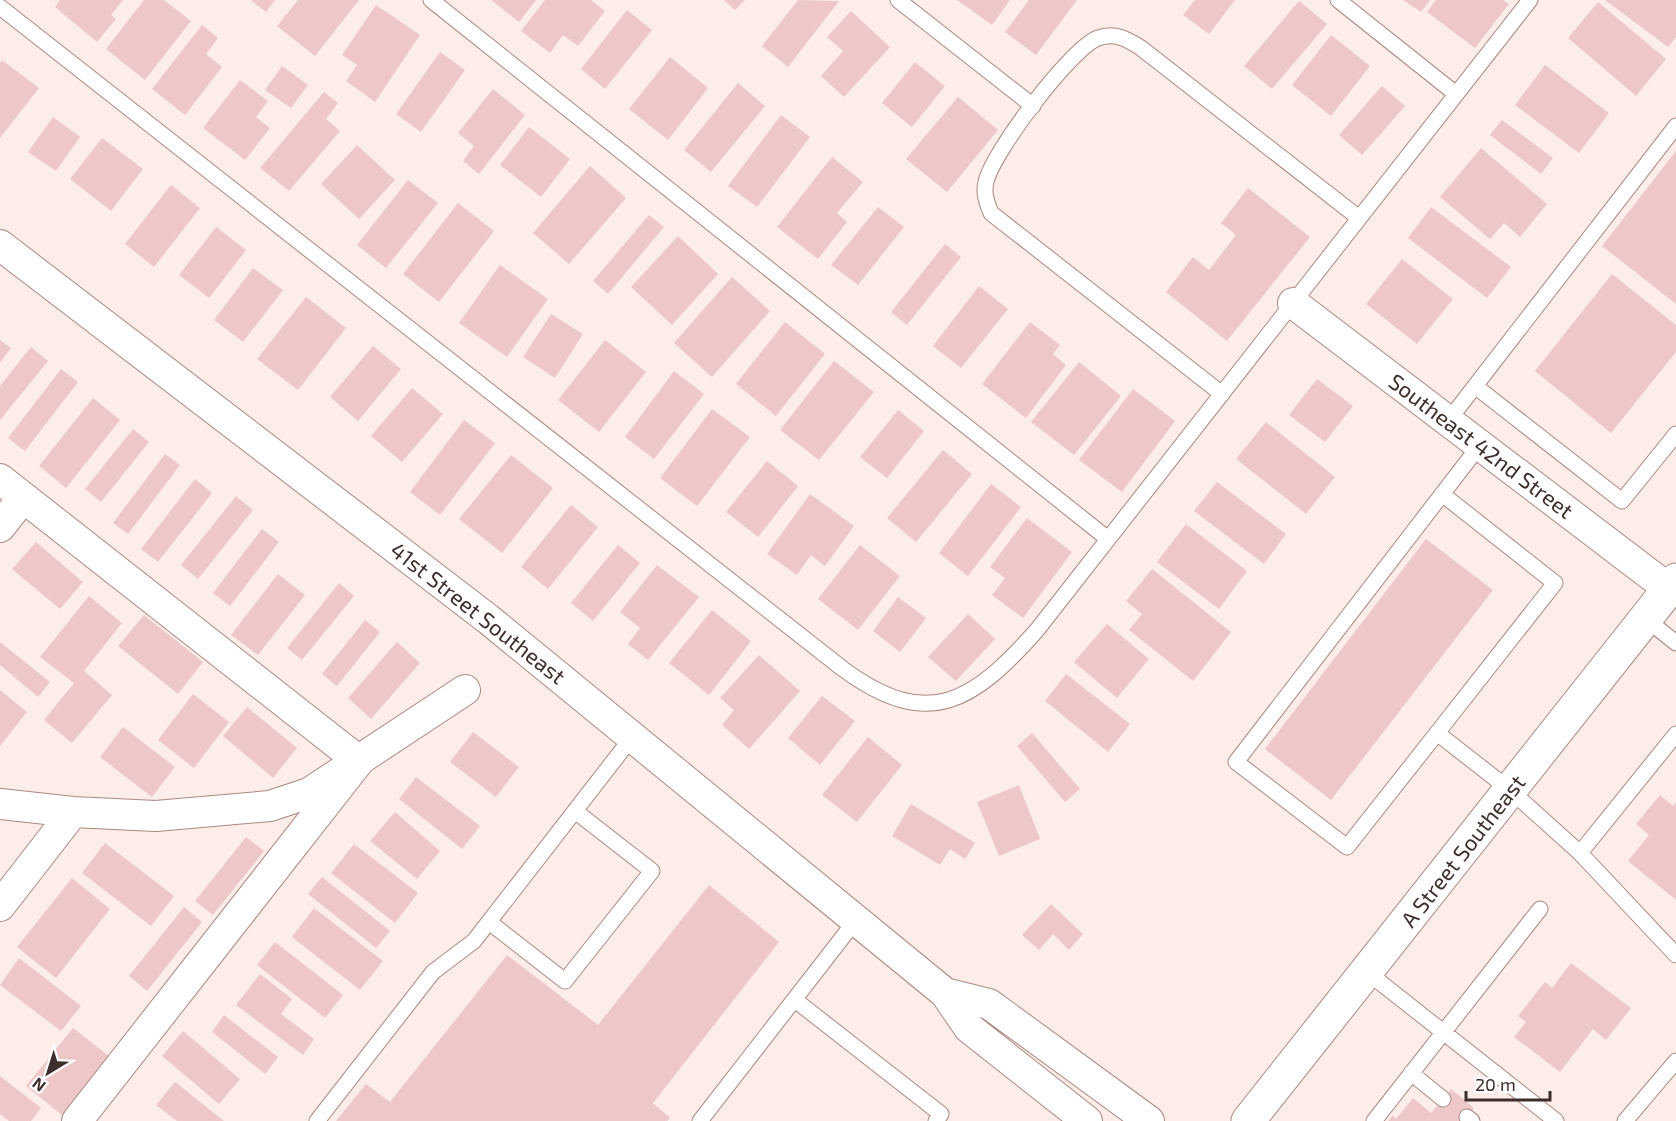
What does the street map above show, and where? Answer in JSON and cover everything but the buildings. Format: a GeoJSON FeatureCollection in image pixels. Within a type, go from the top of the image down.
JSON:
{"type":"FeatureCollection","features":[{"type":"Feature","properties":{"kind":"main road","name":"A Street Southeast"},"geometry":{"type":"LineString","coordinates":[[1248,1121],[1672,584]]}},
{"type":"Feature","properties":{"kind":"street","name":"41st Street Southeast"},"geometry":{"type":"LineString","coordinates":[[0,245],[488,619],[945,993],[969,1028],[1087,1121]]}},
{"type":"Feature","properties":{"kind":"street","name":"Southeast 42nd Street"},"geometry":{"type":"LineString","coordinates":[[1293,303],[1480,445],[1672,584]]}},
{"type":"Feature","properties":{"kind":"street"},"geometry":{"type":"LineString","coordinates":[[0,479],[359,761]]}},
{"type":"Feature","properties":{"kind":"street"},"geometry":{"type":"LineString","coordinates":[[0,527],[23,498]]}},
{"type":"Feature","properties":{"kind":"street"},"geometry":{"type":"LineString","coordinates":[[0,804],[73,812],[156,816],[270,806],[309,793],[465,690]]}},
{"type":"Feature","properties":{"kind":"street"},"geometry":{"type":"LineString","coordinates":[[78,1121],[359,761]]}},
{"type":"Feature","properties":{"kind":"street"},"geometry":{"type":"LineString","coordinates":[[0,906],[73,812]]}},
{"type":"Feature","properties":{"kind":"street","name":"41st Street Southeast"},"geometry":{"type":"LineString","coordinates":[[945,993],[989,1004],[1149,1121]]}},
{"type":"Feature","properties":{"kind":"lane"},"geometry":{"type":"LineString","coordinates":[[431,0],[1108,539]]}},
{"type":"Feature","properties":{"kind":"lane"},"geometry":{"type":"LineString","coordinates":[[898,0],[1033,106]]}},
{"type":"Feature","properties":{"kind":"lane"},"geometry":{"type":"LineString","coordinates":[[1338,0],[1456,94]]}},
{"type":"Feature","properties":{"kind":"lane"},"geometry":{"type":"LineString","coordinates":[[0,8],[843,669],[888,697],[915,705],[939,703],[963,696],[985,682],[1010,661],[1037,630],[1530,0]]}},
{"type":"Feature","properties":{"kind":"lane"},"geometry":{"type":"LineString","coordinates":[[1222,394],[992,213],[985,189],[989,172],[1003,146],[1033,106],[1070,59],[1090,42],[1107,36],[1125,38],[1141,48],[1359,218]]}},
{"type":"Feature","properties":{"kind":"lane"},"geometry":{"type":"LineString","coordinates":[[1448,421],[1676,126]]}},
{"type":"Feature","properties":{"kind":"lane"},"geometry":{"type":"LineString","coordinates":[[1475,386],[1622,501],[1676,434]]}},
{"type":"Feature","properties":{"kind":"lane"},"geometry":{"type":"LineString","coordinates":[[1442,494],[1554,582],[1347,847],[1236,762],[1442,494],[1480,445]]}},
{"type":"Feature","properties":{"kind":"lane"},"geometry":{"type":"LineString","coordinates":[[1646,619],[1676,643]]}},
{"type":"Feature","properties":{"kind":"lane"},"geometry":{"type":"LineString","coordinates":[[1437,733],[1510,790],[1580,853],[1676,955]]}},
{"type":"Feature","properties":{"kind":"lane"},"geometry":{"type":"LineString","coordinates":[[1580,853],[1676,734]]}},
{"type":"Feature","properties":{"kind":"lane"},"geometry":{"type":"LineString","coordinates":[[316,1121],[433,972],[474,941],[633,736]]}},
{"type":"Feature","properties":{"kind":"lane"},"geometry":{"type":"LineString","coordinates":[[489,922],[565,981],[652,871],[575,810]]}},
{"type":"Feature","properties":{"kind":"lane"},"geometry":{"type":"LineString","coordinates":[[1374,1121],[1540,909]]}},
{"type":"Feature","properties":{"kind":"lane"},"geometry":{"type":"LineString","coordinates":[[700,1121],[856,920]]}},
{"type":"Feature","properties":{"kind":"lane"},"geometry":{"type":"LineString","coordinates":[[1367,972],[1556,1121]]}},
{"type":"Feature","properties":{"kind":"lane"},"geometry":{"type":"LineString","coordinates":[[795,1000],[941,1114],[936,1121]]}},
{"type":"Feature","properties":{"kind":"lane"},"geometry":{"type":"LineString","coordinates":[[1625,1121],[1676,1061]]}},
{"type":"Feature","properties":{"kind":"lane"},"geometry":{"type":"LineString","coordinates":[[1411,1073],[1443,1099]]}}]}
